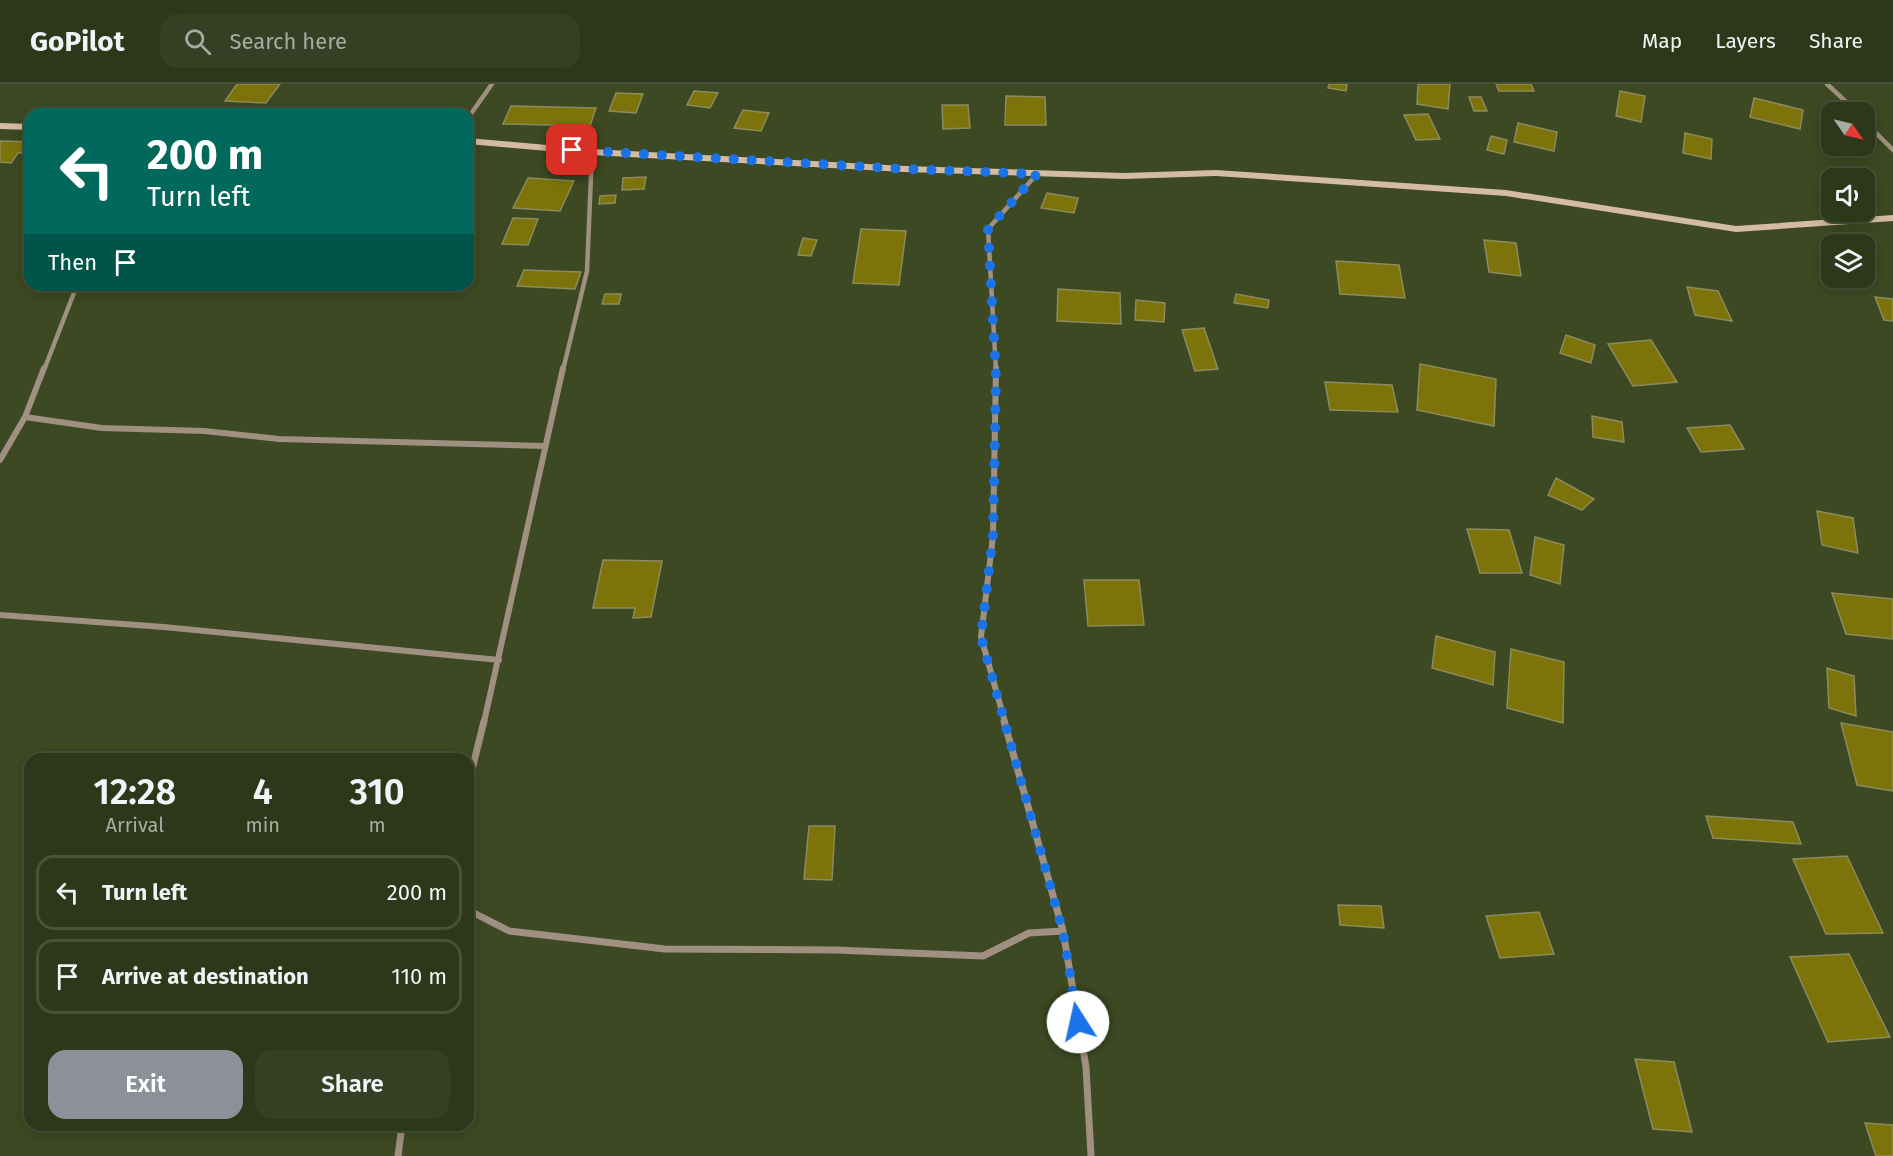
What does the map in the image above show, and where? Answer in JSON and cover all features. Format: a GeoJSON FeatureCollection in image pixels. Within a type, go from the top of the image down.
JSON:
{"type":"FeatureCollection","features":[{"type":"Feature","properties":{"kind":"street"},"geometry":{"type":"LineString","coordinates":[[474,110],[492,84]]}},
{"type":"Feature","properties":{"kind":"street"},"geometry":{"type":"LineString","coordinates":[[1827,84],[1848,102]]}},
{"type":"Feature","properties":{"kind":"street"},"geometry":{"type":"LineString","coordinates":[[0,126],[24,127]]}},
{"type":"Feature","properties":{"kind":"street"},"geometry":{"type":"LineString","coordinates":[[1875,132],[1893,150]]}},
{"type":"Feature","properties":{"kind":"street"},"geometry":{"type":"LineString","coordinates":[[474,142],[592,152],[905,169],[1037,174],[1216,173],[1506,193],[1736,229],[1893,218]]}},
{"type":"Feature","properties":{"kind":"street"},"geometry":{"type":"LineString","coordinates":[[474,762],[499,660],[544,447],[587,271],[592,152]]}},
{"type":"Feature","properties":{"kind":"street"},"geometry":{"type":"LineString","coordinates":[[1037,174],[988,229],[996,377],[993,536],[981,637],[1063,932],[1086,1067],[1091,1156]]}},
{"type":"Feature","properties":{"kind":"street"},"geometry":{"type":"LineString","coordinates":[[0,460],[26,417],[75,291]]}},
{"type":"Feature","properties":{"kind":"street"},"geometry":{"type":"LineString","coordinates":[[26,417],[102,428],[204,431],[279,439],[544,447]]}},
{"type":"Feature","properties":{"kind":"street"},"geometry":{"type":"LineString","coordinates":[[0,615],[164,627],[499,660]]}},
{"type":"Feature","properties":{"kind":"street"},"geometry":{"type":"LineString","coordinates":[[474,913],[509,931],[665,949],[836,950],[983,956],[1029,933],[1063,932]]}},
{"type":"Feature","properties":{"kind":"street"},"geometry":{"type":"LineString","coordinates":[[398,1156],[401,1131]]}},
{"type":"Feature","properties":{"kind":"building"},"geometry":{"type":"Polygon","coordinates":[[[237,84],[280,84],[266,103],[225,101],[237,84]]]}},
{"type":"Feature","properties":{"kind":"building"},"geometry":{"type":"Polygon","coordinates":[[[1329,84],[1347,84],[1346,91],[1328,88],[1329,84]]]}},
{"type":"Feature","properties":{"kind":"building"},"geometry":{"type":"Polygon","coordinates":[[[1418,84],[1450,84],[1448,109],[1417,104],[1418,84]]]}},
{"type":"Feature","properties":{"kind":"building"},"geometry":{"type":"Polygon","coordinates":[[[1496,84],[1531,84],[1534,91],[1499,91],[1496,84]]]}},
{"type":"Feature","properties":{"kind":"building"},"geometry":{"type":"Polygon","coordinates":[[[694,91],[718,93],[710,108],[687,105],[694,91]]]}},
{"type":"Feature","properties":{"kind":"building"},"geometry":{"type":"Polygon","coordinates":[[[1620,91],[1645,96],[1641,122],[1616,116],[1620,91]]]}},
{"type":"Feature","properties":{"kind":"building"},"geometry":{"type":"Polygon","coordinates":[[[616,93],[643,94],[636,113],[609,111],[616,93]]]}},
{"type":"Feature","properties":{"kind":"building"},"geometry":{"type":"Polygon","coordinates":[[[1006,96],[1045,97],[1046,125],[1005,125],[1006,96]]]}},
{"type":"Feature","properties":{"kind":"building"},"geometry":{"type":"Polygon","coordinates":[[[1469,97],[1481,97],[1487,111],[1474,111],[1469,97]]]}},
{"type":"Feature","properties":{"kind":"building"},"geometry":{"type":"Polygon","coordinates":[[[1754,98],[1803,110],[1800,129],[1750,117],[1754,98]]]}},
{"type":"Feature","properties":{"kind":"building"},"geometry":{"type":"Polygon","coordinates":[[[942,105],[968,105],[970,128],[943,129],[942,105]]]}},
{"type":"Feature","properties":{"kind":"building"},"geometry":{"type":"Polygon","coordinates":[[[511,106],[596,108],[590,126],[503,124],[511,106]]]}},
{"type":"Feature","properties":{"kind":"building"},"geometry":{"type":"Polygon","coordinates":[[[743,110],[769,113],[761,131],[734,128],[743,110]]]}},
{"type":"Feature","properties":{"kind":"building"},"geometry":{"type":"Polygon","coordinates":[[[1428,114],[1440,139],[1416,140],[1404,115],[1428,114]]]}},
{"type":"Feature","properties":{"kind":"building"},"geometry":{"type":"Polygon","coordinates":[[[1518,123],[1557,132],[1554,151],[1514,142],[1518,123]]]}},
{"type":"Feature","properties":{"kind":"building"},"geometry":{"type":"Polygon","coordinates":[[[1685,133],[1712,139],[1711,159],[1683,153],[1685,133]]]}},
{"type":"Feature","properties":{"kind":"building"},"geometry":{"type":"Polygon","coordinates":[[[1491,136],[1507,140],[1504,154],[1487,150],[1491,136]]]}},
{"type":"Feature","properties":{"kind":"building"},"geometry":{"type":"Polygon","coordinates":[[[0,141],[24,142],[24,153],[18,153],[11,163],[0,162],[0,141]]]}},
{"type":"Feature","properties":{"kind":"building"},"geometry":{"type":"Polygon","coordinates":[[[646,177],[644,189],[622,190],[623,178],[646,177]]]}},
{"type":"Feature","properties":{"kind":"building"},"geometry":{"type":"Polygon","coordinates":[[[528,178],[574,181],[560,211],[513,208],[528,178]]]}},
{"type":"Feature","properties":{"kind":"building"},"geometry":{"type":"Polygon","coordinates":[[[1047,193],[1078,198],[1074,213],[1041,208],[1047,193]]]}},
{"type":"Feature","properties":{"kind":"building"},"geometry":{"type":"Polygon","coordinates":[[[616,195],[615,203],[599,204],[600,196],[616,195]]]}},
{"type":"Feature","properties":{"kind":"building"},"geometry":{"type":"Polygon","coordinates":[[[513,218],[538,219],[528,245],[502,244],[513,218]]]}},
{"type":"Feature","properties":{"kind":"building"},"geometry":{"type":"Polygon","coordinates":[[[861,229],[906,231],[899,285],[853,283],[861,229]]]}},
{"type":"Feature","properties":{"kind":"building"},"geometry":{"type":"Polygon","coordinates":[[[803,238],[817,240],[811,256],[798,255],[803,238]]]}},
{"type":"Feature","properties":{"kind":"building"},"geometry":{"type":"Polygon","coordinates":[[[1484,240],[1516,243],[1521,276],[1489,272],[1484,240]]]}},
{"type":"Feature","properties":{"kind":"building"},"geometry":{"type":"Polygon","coordinates":[[[1336,261],[1399,265],[1405,298],[1340,294],[1336,261]]]}},
{"type":"Feature","properties":{"kind":"building"},"geometry":{"type":"Polygon","coordinates":[[[524,270],[581,272],[575,289],[517,286],[524,270]]]}},
{"type":"Feature","properties":{"kind":"building"},"geometry":{"type":"Polygon","coordinates":[[[1687,287],[1718,291],[1732,321],[1695,315],[1687,287]]]}},
{"type":"Feature","properties":{"kind":"building"},"geometry":{"type":"Polygon","coordinates":[[[1058,289],[1120,293],[1121,324],[1057,321],[1058,289]]]}},
{"type":"Feature","properties":{"kind":"building"},"geometry":{"type":"Polygon","coordinates":[[[605,294],[621,294],[619,304],[602,304],[605,294]]]}},
{"type":"Feature","properties":{"kind":"building"},"geometry":{"type":"Polygon","coordinates":[[[1236,294],[1269,300],[1268,308],[1234,303],[1236,294]]]}},
{"type":"Feature","properties":{"kind":"building"},"geometry":{"type":"Polygon","coordinates":[[[1875,297],[1893,299],[1893,321],[1884,320],[1875,297]]]}},
{"type":"Feature","properties":{"kind":"building"},"geometry":{"type":"Polygon","coordinates":[[[1136,300],[1165,303],[1164,322],[1135,320],[1136,300]]]}},
{"type":"Feature","properties":{"kind":"building"},"geometry":{"type":"Polygon","coordinates":[[[1204,328],[1218,369],[1195,371],[1182,330],[1204,328]]]}},
{"type":"Feature","properties":{"kind":"building"},"geometry":{"type":"Polygon","coordinates":[[[1566,335],[1595,345],[1591,363],[1560,353],[1566,335]]]}},
{"type":"Feature","properties":{"kind":"building"},"geometry":{"type":"Polygon","coordinates":[[[1651,340],[1677,382],[1633,386],[1608,344],[1651,340]]]}},
{"type":"Feature","properties":{"kind":"building"},"geometry":{"type":"Polygon","coordinates":[[[1420,364],[1496,379],[1494,426],[1417,410],[1420,364]]]}},
{"type":"Feature","properties":{"kind":"building"},"geometry":{"type":"Polygon","coordinates":[[[1325,382],[1392,385],[1398,412],[1330,410],[1325,382]]]}},
{"type":"Feature","properties":{"kind":"building"},"geometry":{"type":"Polygon","coordinates":[[[1592,416],[1622,422],[1624,442],[1593,437],[1592,416]]]}},
{"type":"Feature","properties":{"kind":"building"},"geometry":{"type":"Polygon","coordinates":[[[1730,425],[1744,449],[1701,452],[1687,428],[1730,425]]]}},
{"type":"Feature","properties":{"kind":"building"},"geometry":{"type":"Polygon","coordinates":[[[1556,478],[1594,499],[1582,510],[1548,495],[1556,478]]]}},
{"type":"Feature","properties":{"kind":"building"},"geometry":{"type":"Polygon","coordinates":[[[1817,511],[1853,518],[1858,553],[1822,545],[1817,511]]]}},
{"type":"Feature","properties":{"kind":"building"},"geometry":{"type":"Polygon","coordinates":[[[1467,529],[1509,530],[1522,573],[1480,573],[1467,529]]]}},
{"type":"Feature","properties":{"kind":"building"},"geometry":{"type":"Polygon","coordinates":[[[1535,537],[1564,545],[1560,584],[1530,575],[1535,537]]]}},
{"type":"Feature","properties":{"kind":"building"},"geometry":{"type":"Polygon","coordinates":[[[603,560],[662,561],[651,617],[633,618],[635,608],[593,608],[603,560]]]}},
{"type":"Feature","properties":{"kind":"building"},"geometry":{"type":"Polygon","coordinates":[[[1084,580],[1139,580],[1144,625],[1088,626],[1084,580]]]}},
{"type":"Feature","properties":{"kind":"building"},"geometry":{"type":"Polygon","coordinates":[[[1832,593],[1893,599],[1893,639],[1846,634],[1832,593]]]}},
{"type":"Feature","properties":{"kind":"building"},"geometry":{"type":"Polygon","coordinates":[[[1436,636],[1495,652],[1493,685],[1432,668],[1436,636]]]}},
{"type":"Feature","properties":{"kind":"building"},"geometry":{"type":"Polygon","coordinates":[[[1511,649],[1564,662],[1563,723],[1507,708],[1511,649]]]}},
{"type":"Feature","properties":{"kind":"building"},"geometry":{"type":"Polygon","coordinates":[[[1827,668],[1854,676],[1856,716],[1829,708],[1827,668]]]}},
{"type":"Feature","properties":{"kind":"building"},"geometry":{"type":"Polygon","coordinates":[[[1841,723],[1893,732],[1893,791],[1857,785],[1841,723]]]}},
{"type":"Feature","properties":{"kind":"building"},"geometry":{"type":"Polygon","coordinates":[[[1706,816],[1793,822],[1801,844],[1713,838],[1706,816]]]}},
{"type":"Feature","properties":{"kind":"building"},"geometry":{"type":"Polygon","coordinates":[[[809,826],[835,826],[832,880],[804,879],[809,826]]]}},
{"type":"Feature","properties":{"kind":"building"},"geometry":{"type":"Polygon","coordinates":[[[1847,856],[1883,933],[1826,934],[1793,859],[1847,856]]]}},
{"type":"Feature","properties":{"kind":"building"},"geometry":{"type":"Polygon","coordinates":[[[1338,905],[1381,906],[1384,928],[1340,925],[1338,905]]]}},
{"type":"Feature","properties":{"kind":"building"},"geometry":{"type":"Polygon","coordinates":[[[1539,912],[1554,954],[1500,958],[1486,916],[1539,912]]]}},
{"type":"Feature","properties":{"kind":"building"},"geometry":{"type":"Polygon","coordinates":[[[1849,954],[1890,1037],[1828,1042],[1790,957],[1849,954]]]}},
{"type":"Feature","properties":{"kind":"building"},"geometry":{"type":"Polygon","coordinates":[[[1635,1059],[1674,1062],[1692,1132],[1653,1129],[1635,1059]]]}},
{"type":"Feature","properties":{"kind":"building"},"geometry":{"type":"Polygon","coordinates":[[[1865,1123],[1893,1125],[1893,1156],[1876,1156],[1865,1123]]]}},
{"type":"Feature","properties":{"kind":"route"},"geometry":{"type":"LineString","coordinates":[[572,150],[905,169],[1037,174],[988,229],[996,377],[993,536],[981,637],[1063,932],[1078,1022]]}}]}
